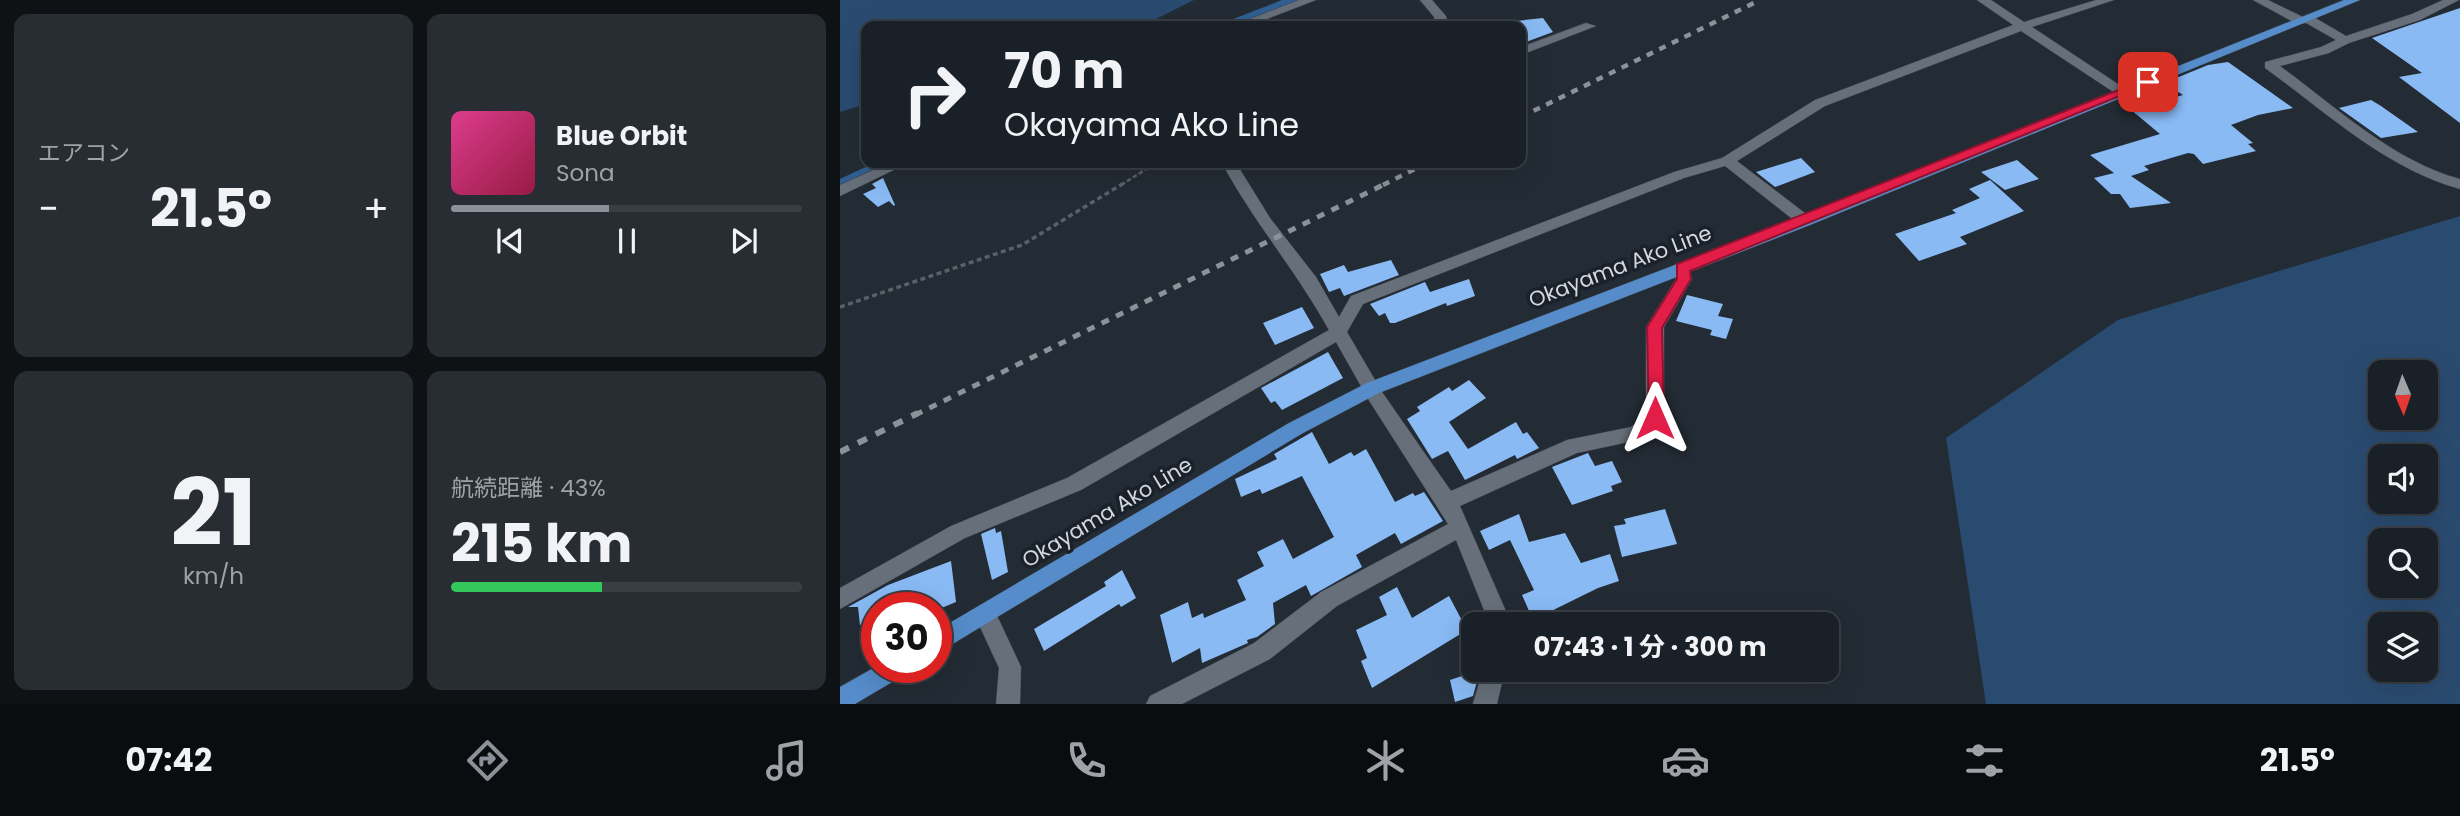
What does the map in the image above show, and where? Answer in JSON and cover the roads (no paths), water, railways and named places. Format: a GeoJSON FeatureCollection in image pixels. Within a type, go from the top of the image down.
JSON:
{"type":"FeatureCollection","features":[{"type":"Feature","properties":{"kind":"main road","name":"Okayama Ako Line"},"geometry":{"type":"LineString","coordinates":[[952,634],[1315,417],[1373,388],[1805,221],[2354,0]]}},
{"type":"Feature","properties":{"kind":"main road"},"geometry":{"type":"LineString","coordinates":[[840,700],[869,683]]}},
{"type":"Feature","properties":{"kind":"street"},"geometry":{"type":"LineString","coordinates":[[1252,21],[1310,0]]}},
{"type":"Feature","properties":{"kind":"street"},"geometry":{"type":"LineString","coordinates":[[1426,0],[1441,21]]}},
{"type":"Feature","properties":{"kind":"street"},"geometry":{"type":"LineString","coordinates":[[1983,0],[2123,92]]}},
{"type":"Feature","properties":{"kind":"street"},"geometry":{"type":"LineString","coordinates":[[840,599],[958,532],[1074,484],[1338,333],[1357,300],[1679,175],[1727,161],[1820,103],[2022,26],[2108,0]]}},
{"type":"Feature","properties":{"kind":"street"},"geometry":{"type":"LineString","coordinates":[[2259,0],[2345,40]]}},
{"type":"Feature","properties":{"kind":"street"},"geometry":{"type":"LineString","coordinates":[[2453,0],[2325,50],[2270,65],[2367,134],[2442,182],[2460,184]]}},
{"type":"Feature","properties":{"kind":"street"},"geometry":{"type":"LineString","coordinates":[[1526,49],[1590,26]]}},
{"type":"Feature","properties":{"kind":"street"},"geometry":{"type":"LineString","coordinates":[[1727,161],[1805,221]]}},
{"type":"Feature","properties":{"kind":"street"},"geometry":{"type":"LineString","coordinates":[[840,191],[890,168]]}},
{"type":"Feature","properties":{"kind":"street"},"geometry":{"type":"LineString","coordinates":[[1232,168],[1265,222],[1310,281],[1376,397],[1447,502],[1461,527],[1496,612]]}},
{"type":"Feature","properties":{"kind":"street"},"geometry":{"type":"LineString","coordinates":[[1447,502],[1574,446],[1636,434],[1655,418],[1655,327],[1684,279],[1682,268]]}},
{"type":"Feature","properties":{"kind":"street"},"geometry":{"type":"LineString","coordinates":[[1158,704],[1262,651],[1329,599],[1461,527]]}},
{"type":"Feature","properties":{"kind":"street"},"geometry":{"type":"LineString","coordinates":[[985,614],[1010,667],[1008,704]]}},
{"type":"Feature","properties":{"kind":"street"},"geometry":{"type":"LineString","coordinates":[[1485,704],[1491,682]]}},
{"type":"Feature","properties":{"kind":"waterway"},"geometry":{"type":"LineString","coordinates":[[1237,21],[1297,0]]}},
{"type":"Feature","properties":{"kind":"waterway"},"geometry":{"type":"LineString","coordinates":[[840,187],[879,168]]}},
{"type":"Feature","properties":{"kind":"railway"},"geometry":{"type":"LineString","coordinates":[[1526,115],[1760,0]]}},
{"type":"Feature","properties":{"kind":"railway"},"geometry":{"type":"LineString","coordinates":[[1387,183],[1417,168]]}},
{"type":"Feature","properties":{"kind":"railway"},"geometry":{"type":"LineString","coordinates":[[915,415],[1387,183]]}},
{"type":"Feature","properties":{"kind":"railway"},"geometry":{"type":"LineString","coordinates":[[1383,185],[1387,183]]}},
{"type":"Feature","properties":{"kind":"railway"},"geometry":{"type":"LineString","coordinates":[[840,452],[918,413]]}}]}
